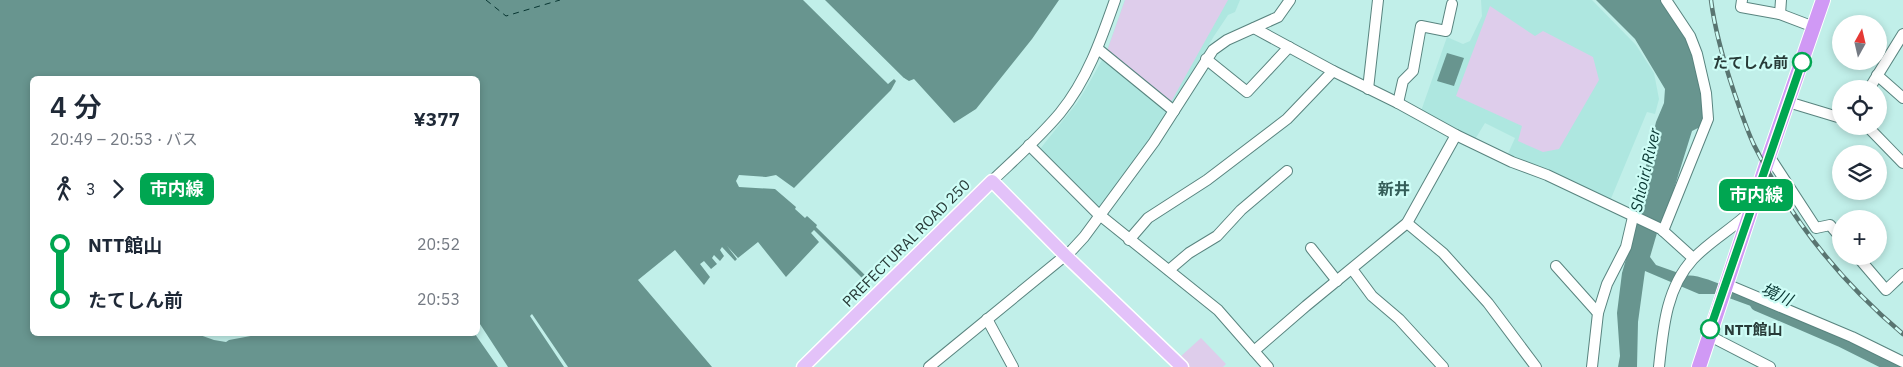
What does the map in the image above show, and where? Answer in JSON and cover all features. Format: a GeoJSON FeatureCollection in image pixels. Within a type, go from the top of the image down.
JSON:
{"type":"FeatureCollection","features":[{"type":"Feature","properties":{"kind":"highway"},"geometry":{"type":"LineString","coordinates":[[1699,367],[1708,335],[1823,0]]}},
{"type":"Feature","properties":{"kind":"main road","name":"PREFECTURAL ROAD 250"},"geometry":{"type":"LineString","coordinates":[[803,367],[992,181],[1065,255],[1182,367]]}},
{"type":"Feature","properties":{"kind":"street"},"geometry":{"type":"LineString","coordinates":[[992,181],[1029,146],[1059,113],[1082,81],[1098,49],[1115,0]]}},
{"type":"Feature","properties":{"kind":"street"},"geometry":{"type":"LineString","coordinates":[[929,367],[1065,255],[1084,237],[1174,111],[1206,59],[1226,40],[1278,17],[1290,0]]}},
{"type":"Feature","properties":{"kind":"street"},"geometry":{"type":"LineString","coordinates":[[1368,88],[1378,0]]}},
{"type":"Feature","properties":{"kind":"street"},"geometry":{"type":"LineString","coordinates":[[1662,230],[1708,119],[1706,94],[1697,54],[1690,36],[1666,0]]}},
{"type":"Feature","properties":{"kind":"street"},"geometry":{"type":"LineString","coordinates":[[1742,0],[1741,7],[1780,14],[1814,27]]}},
{"type":"Feature","properties":{"kind":"street"},"geometry":{"type":"LineString","coordinates":[[1780,14],[1781,0]]}},
{"type":"Feature","properties":{"kind":"street"},"geometry":{"type":"LineString","coordinates":[[1398,103],[1402,81],[1413,71],[1422,26],[1446,31],[1452,4]]}},
{"type":"Feature","properties":{"kind":"street"},"geometry":{"type":"LineString","coordinates":[[1254,28],[1456,135],[1512,162],[1547,175],[1662,230],[1693,258]]}},
{"type":"Feature","properties":{"kind":"street"},"geometry":{"type":"LineString","coordinates":[[1874,80],[1903,34]]}},
{"type":"Feature","properties":{"kind":"street"},"geometry":{"type":"LineString","coordinates":[[1206,59],[1247,92],[1289,47]]}},
{"type":"Feature","properties":{"kind":"street"},"geometry":{"type":"LineString","coordinates":[[1098,49],[1174,111]]}},
{"type":"Feature","properties":{"kind":"street"},"geometry":{"type":"LineString","coordinates":[[1129,240],[1148,218],[1207,180],[1287,119],[1334,71]]}},
{"type":"Feature","properties":{"kind":"street"},"geometry":{"type":"LineString","coordinates":[[1877,75],[1902,95]]}},
{"type":"Feature","properties":{"kind":"street"},"geometry":{"type":"LineString","coordinates":[[1788,102],[1832,115]]}},
{"type":"Feature","properties":{"kind":"street"},"geometry":{"type":"LineString","coordinates":[[1254,351],[1408,223],[1456,135]]}},
{"type":"Feature","properties":{"kind":"street"},"geometry":{"type":"LineString","coordinates":[[1876,135],[1903,163]]}},
{"type":"Feature","properties":{"kind":"street"},"geometry":{"type":"LineString","coordinates":[[1029,146],[1096,212],[1218,310],[1268,367]]}},
{"type":"Feature","properties":{"kind":"street"},"geometry":{"type":"LineString","coordinates":[[1769,156],[1816,228],[1830,225],[1832,227]]}},
{"type":"Feature","properties":{"kind":"street"},"geometry":{"type":"LineString","coordinates":[[1169,270],[1189,253],[1217,236],[1241,210],[1287,171]]}},
{"type":"Feature","properties":{"kind":"street"},"geometry":{"type":"LineString","coordinates":[[1659,367],[1662,334],[1668,306],[1676,284],[1693,258],[1751,210]]}},
{"type":"Feature","properties":{"kind":"street"},"geometry":{"type":"LineString","coordinates":[[1592,367],[1598,313],[1607,284],[1626,247],[1634,218]]}},
{"type":"Feature","properties":{"kind":"street"},"geometry":{"type":"LineString","coordinates":[[1408,223],[1443,252],[1488,303],[1536,367]]}},
{"type":"Feature","properties":{"kind":"street"},"geometry":{"type":"LineString","coordinates":[[1311,248],[1337,281]]}},
{"type":"Feature","properties":{"kind":"street"},"geometry":{"type":"LineString","coordinates":[[1865,265],[1886,290],[1903,274]]}},
{"type":"Feature","properties":{"kind":"street"},"geometry":{"type":"LineString","coordinates":[[1556,266],[1598,313]]}},
{"type":"Feature","properties":{"kind":"street"},"geometry":{"type":"LineString","coordinates":[[1352,269],[1372,296],[1399,319],[1443,367]]}},
{"type":"Feature","properties":{"kind":"street"},"geometry":{"type":"LineString","coordinates":[[1724,289],[1852,337],[1903,362]]}},
{"type":"Feature","properties":{"kind":"street"},"geometry":{"type":"LineString","coordinates":[[987,318],[1013,367]]}},
{"type":"Feature","properties":{"kind":"street"},"geometry":{"type":"LineString","coordinates":[[1708,335],[1770,367]]}},
{"type":"Feature","properties":{"kind":"shaded area"},"geometry":{"type":"Polygon","coordinates":[[[0,0],[1059,0],[1032,39],[976,109],[954,123],[914,79],[909,81],[904,78],[896,81],[891,90],[794,188],[776,175],[766,177],[739,175],[736,181],[739,187],[775,189],[796,207],[795,209],[805,218],[807,216],[817,225],[816,227],[869,279],[866,282],[814,230],[811,233],[819,242],[786,277],[758,242],[738,258],[727,246],[737,259],[735,261],[722,247],[720,250],[724,256],[720,261],[714,255],[712,258],[717,264],[711,269],[704,261],[700,264],[710,277],[704,285],[675,250],[638,280],[712,367],[568,367],[532,314],[530,316],[564,367],[508,367],[480,324],[480,76],[30,76],[30,336],[203,336],[226,342],[251,336],[476,336],[498,367],[0,367],[0,0]]]}},
{"type":"Feature","properties":{"kind":"shaded area"},"geometry":{"type":"Polygon","coordinates":[[[1125,0],[1240,0],[1235,12],[1228,15],[1214,36],[1173,106],[1152,137],[1101,209],[1097,209],[1040,149],[1077,103],[1088,85],[1107,51],[1125,0]]]}},
{"type":"Feature","properties":{"kind":"shaded area"},"geometry":{"type":"Polygon","coordinates":[[[1125,0],[1228,0],[1171,102],[1107,51],[1125,0]]]}},
{"type":"Feature","properties":{"kind":"shaded area"},"geometry":{"type":"Polygon","coordinates":[[[1481,0],[1592,0],[1636,45],[1654,73],[1659,99],[1655,114],[1647,112],[1610,201],[1507,156],[1515,138],[1485,123],[1474,141],[1421,111],[1447,37],[1463,44],[1470,41],[1482,16],[1481,0]]]}},
{"type":"Feature","properties":{"kind":"shaded area"},"geometry":{"type":"Polygon","coordinates":[[[1596,0],[1660,0],[1680,27],[1695,60],[1700,77],[1703,111],[1700,127],[1692,131],[1669,205],[1657,233],[1650,257],[1656,265],[1687,276],[1716,282],[1774,307],[1771,314],[1768,315],[1759,309],[1718,294],[1699,294],[1645,271],[1638,322],[1637,367],[1618,367],[1620,356],[1617,313],[1622,273],[1635,228],[1643,179],[1656,122],[1664,103],[1665,89],[1635,39],[1596,0]]]}},
{"type":"Feature","properties":{"kind":"shaded area"},"geometry":{"type":"Polygon","coordinates":[[[1490,6],[1535,36],[1543,31],[1593,57],[1599,80],[1559,149],[1543,152],[1518,141],[1522,126],[1456,96],[1490,6]]]}},
{"type":"Feature","properties":{"kind":"shaded area"},"geometry":{"type":"Polygon","coordinates":[[[1447,53],[1464,58],[1454,86],[1437,81],[1447,53]]]}},
{"type":"Feature","properties":{"kind":"shaded area"},"geometry":{"type":"Polygon","coordinates":[[[1201,338],[1226,364],[1223,367],[1190,367],[1180,357],[1201,338]]]}},
{"type":"Feature","properties":{"kind":"pier"},"geometry":{"type":"Polygon","coordinates":[[[803,0],[825,0],[909,83],[904,81],[898,83],[894,79],[888,84],[803,0]]]}},
{"type":"Feature","properties":{"kind":"waterway","name":"境川"},"geometry":{"type":"LineString","coordinates":[[1757,304],[1841,340],[1895,367]]}},
{"type":"Feature","properties":{"kind":"ferry route"},"geometry":{"type":"LineString","coordinates":[[486,0],[506,16],[560,0]]}},
{"type":"Feature","properties":{"kind":"railway"},"geometry":{"type":"LineString","coordinates":[[1711,0],[1720,47],[1734,92],[1751,139],[1768,172],[1801,223],[1838,271],[1880,314],[1903,334]]}},
{"type":"Feature","properties":{"kind":"bus line","name":"市内線"},"geometry":{"type":"LineString","coordinates":[[1710,329],[1802,62]]}},
{"type":"Feature","properties":{"kind":"place","name":"たてしん前"},"geometry":{"type":"Point","coordinates":[1802,62]}},
{"type":"Feature","properties":{"kind":"place","name":"NTT館山"},"geometry":{"type":"Point","coordinates":[1710,329]}},
{"type":"Feature","properties":{"kind":"district","name":"新井"},"geometry":{"type":"Point","coordinates":[1394,189]}},
{"type":"Feature","properties":{"kind":"water label","name":"Shioiri River"},"geometry":{"type":"Point","coordinates":[1645,170]}}]}
